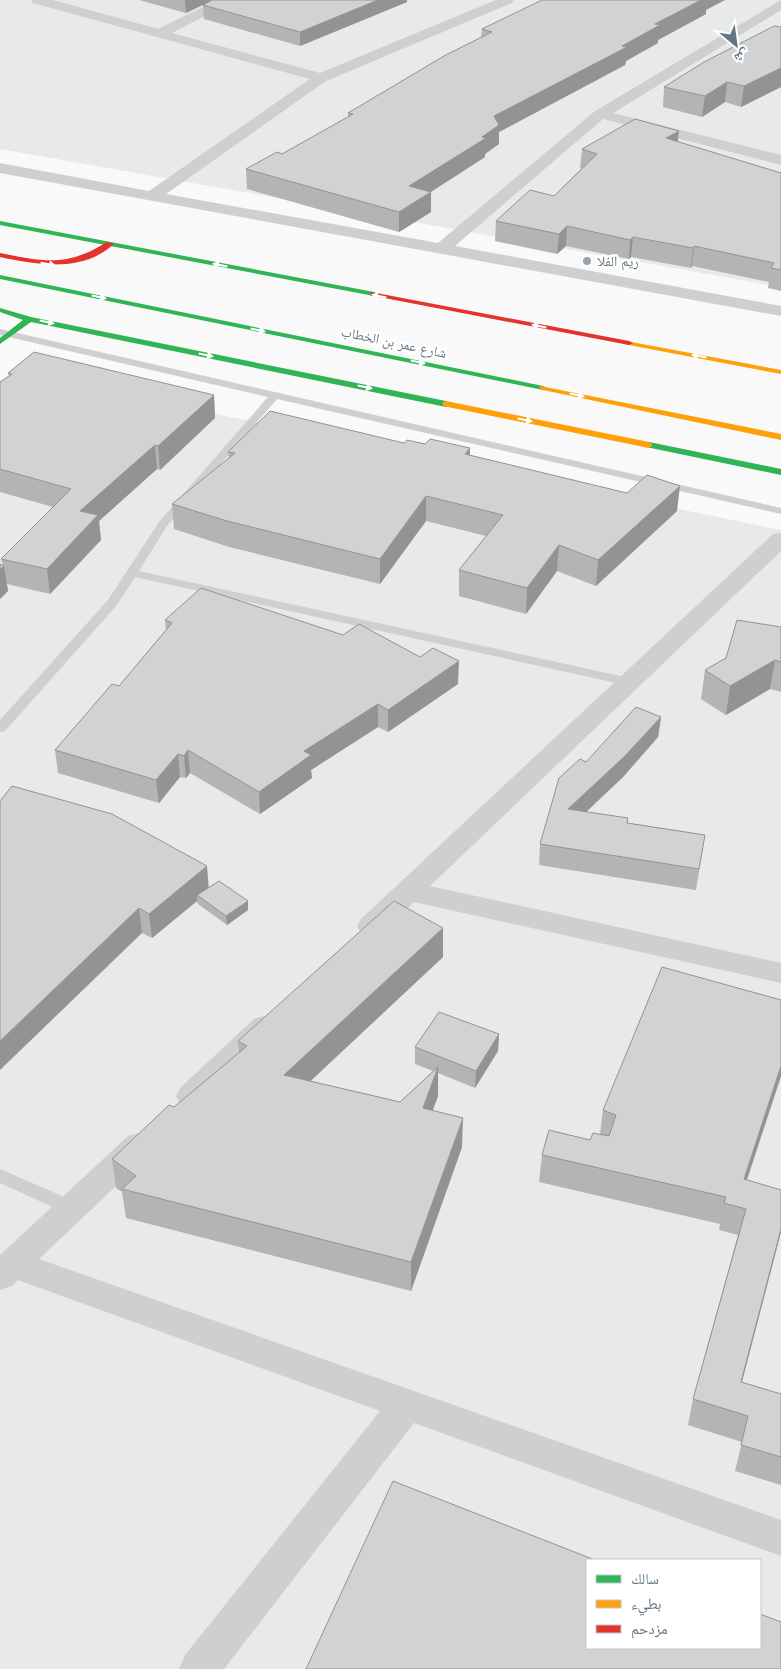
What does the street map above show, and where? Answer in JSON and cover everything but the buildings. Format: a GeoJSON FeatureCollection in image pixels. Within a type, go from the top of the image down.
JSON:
{"type":"FeatureCollection","features":[{"type":"Feature","properties":{"kind":"main road"},"geometry":{"type":"LineString","coordinates":[[0,223],[722,361],[781,374]]}},
{"type":"Feature","properties":{"kind":"main road"},"geometry":{"type":"LineString","coordinates":[[0,254],[54,266],[74,264],[99,253],[110,244]]}},
{"type":"Feature","properties":{"kind":"main road","name":"شارع عمر بن الخطاب"},"geometry":{"type":"LineString","coordinates":[[0,277],[781,437]]}},
{"type":"Feature","properties":{"kind":"main road"},"geometry":{"type":"LineString","coordinates":[[0,310],[29,318],[781,472]]}},
{"type":"Feature","properties":{"kind":"main road"},"geometry":{"type":"LineString","coordinates":[[0,342],[5,333],[29,318]]}},
{"type":"Feature","properties":{"kind":"main road"},"geometry":{"type":"LineString","coordinates":[[709,422],[781,433]]}},
{"type":"Feature","properties":{"kind":"street"},"geometry":{"type":"LineString","coordinates":[[38,0],[321,78]]}},
{"type":"Feature","properties":{"kind":"street"},"geometry":{"type":"LineString","coordinates":[[160,33],[228,0]]}},
{"type":"Feature","properties":{"kind":"street"},"geometry":{"type":"LineString","coordinates":[[152,196],[321,78],[507,0]]}},
{"type":"Feature","properties":{"kind":"street"},"geometry":{"type":"LineString","coordinates":[[442,249],[600,114],[781,4]]}},
{"type":"Feature","properties":{"kind":"street"},"geometry":{"type":"LineString","coordinates":[[600,114],[781,160]]}},
{"type":"Feature","properties":{"kind":"street"},"geometry":{"type":"LineString","coordinates":[[0,168],[781,311]]}},
{"type":"Feature","properties":{"kind":"street"},"geometry":{"type":"LineString","coordinates":[[351,945],[781,539]]}},
{"type":"Feature","properties":{"kind":"street"},"geometry":{"type":"LineString","coordinates":[[408,891],[781,973]]}},
{"type":"Feature","properties":{"kind":"street"},"geometry":{"type":"LineString","coordinates":[[280,1012],[6,1270],[408,1403],[781,1538]]}},
{"type":"Feature","properties":{"kind":"street"},"geometry":{"type":"LineString","coordinates":[[199,1669],[408,1403]]}},
{"type":"Feature","properties":{"kind":"lane"},"geometry":{"type":"LineString","coordinates":[[5,333],[781,511]]}},
{"type":"Feature","properties":{"kind":"lane"},"geometry":{"type":"LineString","coordinates":[[0,728],[113,602],[164,524],[275,395]]}},
{"type":"Feature","properties":{"kind":"lane"},"geometry":{"type":"LineString","coordinates":[[133,573],[630,682]]}},
{"type":"Feature","properties":{"kind":"lane"},"geometry":{"type":"LineString","coordinates":[[0,1176],[72,1208]]}},
{"type":"Feature","properties":{"kind":"shaded area"},"geometry":{"type":"Polygon","coordinates":[[[0,0],[781,0],[781,287],[0,149],[0,0]]]}},
{"type":"Feature","properties":{"kind":"shaded area"},"geometry":{"type":"Polygon","coordinates":[[[65,383],[781,530],[781,1669],[0,1669],[0,439],[65,383]]]}},
{"type":"Feature","properties":{"kind":"traffic: fast"},"geometry":{"type":"LineString","coordinates":[[0,223],[374,294]]}},
{"type":"Feature","properties":{"kind":"traffic: fast"},"geometry":{"type":"LineString","coordinates":[[0,277],[543,388]]}},
{"type":"Feature","properties":{"kind":"traffic: fast"},"geometry":{"type":"LineString","coordinates":[[0,310],[29,319],[446,404]]}},
{"type":"Feature","properties":{"kind":"traffic: fast"},"geometry":{"type":"LineString","coordinates":[[0,342],[29,319]]}},
{"type":"Feature","properties":{"kind":"traffic: fast"},"geometry":{"type":"LineString","coordinates":[[649,445],[781,472]]}},
{"type":"Feature","properties":{"kind":"traffic: slow"},"geometry":{"type":"LineString","coordinates":[[629,343],[781,372]]}},
{"type":"Feature","properties":{"kind":"traffic: slow"},"geometry":{"type":"LineString","coordinates":[[543,388],[781,437]]}},
{"type":"Feature","properties":{"kind":"traffic: slow"},"geometry":{"type":"LineString","coordinates":[[446,404],[649,445]]}},
{"type":"Feature","properties":{"kind":"traffic: jam"},"geometry":{"type":"LineString","coordinates":[[0,255],[44,263],[69,262],[96,253],[110,244]]}},
{"type":"Feature","properties":{"kind":"traffic: jam"},"geometry":{"type":"LineString","coordinates":[[374,294],[629,343]]}},
{"type":"Feature","properties":{"kind":"place","name":"ريم الفلا"},"geometry":{"type":"Point","coordinates":[587,261]}}]}
